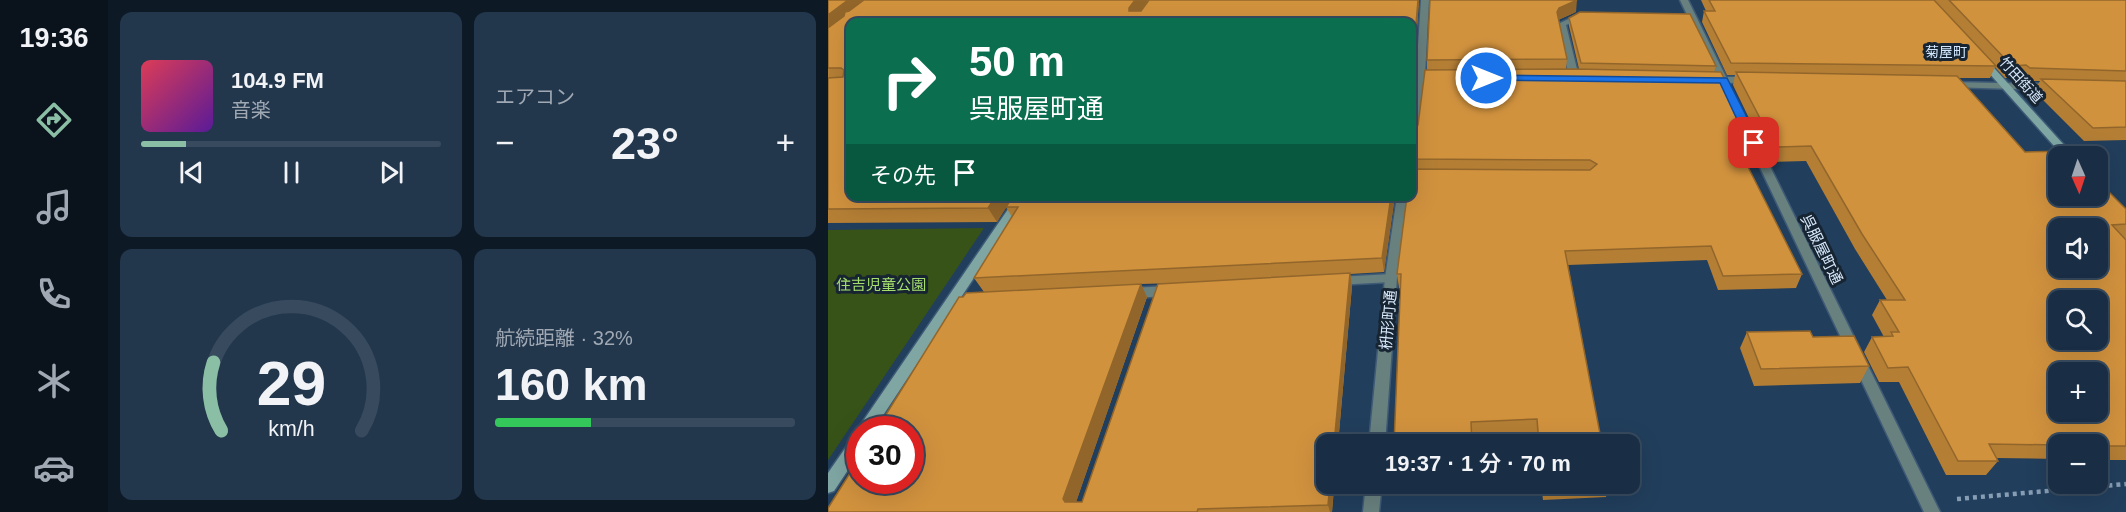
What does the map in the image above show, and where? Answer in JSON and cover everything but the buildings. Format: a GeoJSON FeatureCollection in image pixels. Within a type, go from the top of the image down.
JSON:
{"type":"FeatureCollection","features":[{"type":"Feature","properties":{"kind":"street"},"geometry":{"type":"LineString","coordinates":[[1425,0],[1416,78],[1455,78]]}},
{"type":"Feature","properties":{"kind":"street"},"geometry":{"type":"LineString","coordinates":[[1684,0],[1685,14],[1726,85]]}},
{"type":"Feature","properties":{"kind":"street"},"geometry":{"type":"LineString","coordinates":[[1574,77],[1563,24],[1578,16],[1590,16]]}},
{"type":"Feature","properties":{"kind":"street","name":"竹田街道"},"geometry":{"type":"LineString","coordinates":[[1975,52],[2060,146]]}},
{"type":"Feature","properties":{"kind":"street"},"geometry":{"type":"LineString","coordinates":[[1562,77],[1586,77]]}},
{"type":"Feature","properties":{"kind":"street"},"geometry":{"type":"LineString","coordinates":[[1700,79],[1726,85],[1759,81]]}},
{"type":"Feature","properties":{"kind":"street"},"geometry":{"type":"LineString","coordinates":[[1936,85],[2067,87]]}},
{"type":"Feature","properties":{"kind":"street","name":"呉服屋町通"},"geometry":{"type":"LineString","coordinates":[[1744,123],[1932,512]]}},
{"type":"Feature","properties":{"kind":"street"},"geometry":{"type":"LineString","coordinates":[[875,416],[958,301],[1020,201]]}},
{"type":"Feature","properties":{"kind":"street","name":"枡形町通"},"geometry":{"type":"LineString","coordinates":[[1378,434],[1391,278],[1402,201]]}},
{"type":"Feature","properties":{"kind":"street"},"geometry":{"type":"LineString","coordinates":[[1321,282],[1391,278]]}},
{"type":"Feature","properties":{"kind":"street"},"geometry":{"type":"LineString","coordinates":[[1112,294],[1155,297],[1180,290]]}},
{"type":"Feature","properties":{"kind":"street"},"geometry":{"type":"LineString","coordinates":[[828,486],[846,460]]}},
{"type":"Feature","properties":{"kind":"street"},"geometry":{"type":"LineString","coordinates":[[1371,512],[1373,494]]}},
{"type":"Feature","properties":{"kind":"path"},"geometry":{"type":"LineString","coordinates":[[1957,499],[2126,484]]}},
{"type":"Feature","properties":{"kind":"green space","name":"住吉児童公園"},"geometry":{"type":"Polygon","coordinates":[[[984,228],[858,416],[846,416],[846,433],[828,460],[828,230],[984,228]]]}},
{"type":"Feature","properties":{"kind":"district","name":"菊屋町"},"geometry":{"type":"Point","coordinates":[1946,52]}},
{"type":"Feature","properties":{"kind":"route"},"geometry":{"type":"LineString","coordinates":[[1486,78],[1723,80],[1754,143]]}}]}
